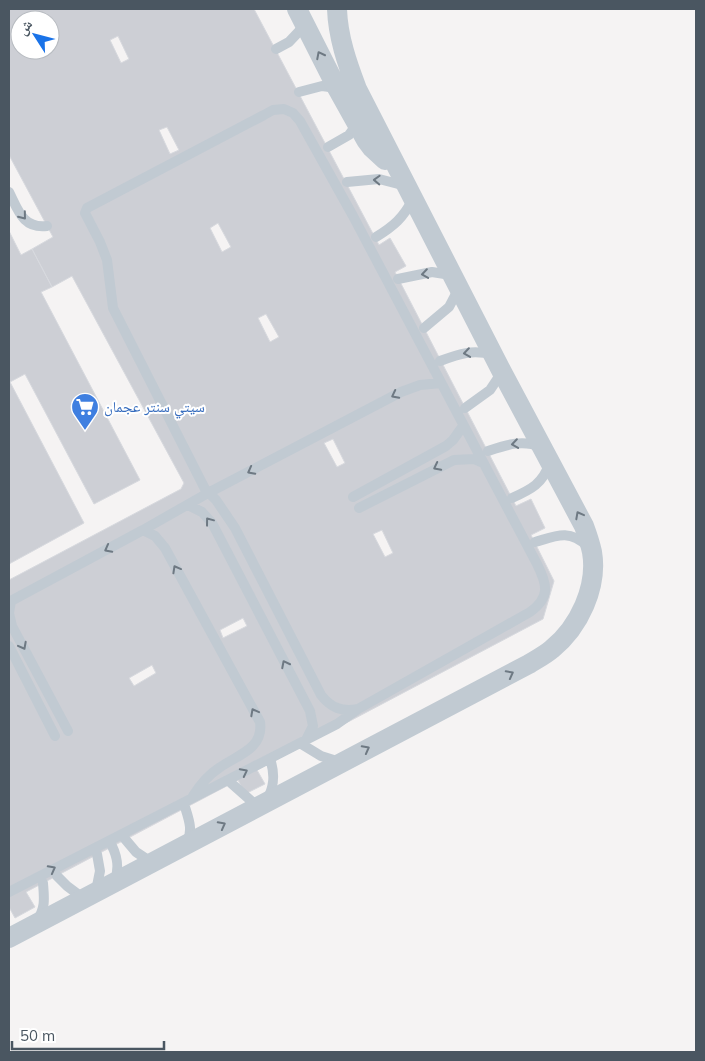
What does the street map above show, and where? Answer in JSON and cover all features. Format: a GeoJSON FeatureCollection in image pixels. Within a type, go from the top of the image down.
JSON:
{"type":"FeatureCollection","features":[{"type":"Feature","properties":{"kind":"street"},"geometry":{"type":"LineString","coordinates":[[9,938],[529,664],[552,649],[571,630],[584,606],[592,580],[592,553],[584,526],[395,166],[357,89],[344,57],[337,23],[337,9]]}},
{"type":"Feature","properties":{"kind":"street"},"geometry":{"type":"LineString","coordinates":[[300,17],[337,88],[372,148],[386,161],[395,166]]}},
{"type":"Feature","properties":{"kind":"lane"},"geometry":{"type":"LineString","coordinates":[[276,49],[290,42],[300,17]]}},
{"type":"Feature","properties":{"kind":"lane"},"geometry":{"type":"LineString","coordinates":[[299,92],[322,86],[337,88]]}},
{"type":"Feature","properties":{"kind":"lane"},"geometry":{"type":"LineString","coordinates":[[9,892],[193,797],[305,743],[344,720],[358,709],[530,612],[544,598],[546,588],[544,578],[353,216],[300,121],[294,113],[274,110],[87,208],[86,216],[107,260],[113,308],[208,493],[216,500],[235,528],[321,695],[333,707],[341,710],[358,709]]}},
{"type":"Feature","properties":{"kind":"lane"},"geometry":{"type":"LineString","coordinates":[[328,147],[349,135],[357,124]]}},
{"type":"Feature","properties":{"kind":"lane"},"geometry":{"type":"LineString","coordinates":[[346,182],[379,180],[410,193],[402,218],[394,226],[376,237]]}},
{"type":"Feature","properties":{"kind":"lane"},"geometry":{"type":"LineString","coordinates":[[9,192],[25,221],[32,225],[47,226]]}},
{"type":"Feature","properties":{"kind":"lane"},"geometry":{"type":"LineString","coordinates":[[398,279],[432,272],[456,282],[450,307],[424,328]]}},
{"type":"Feature","properties":{"kind":"lane"},"geometry":{"type":"LineString","coordinates":[[440,361],[469,352],[477,352],[498,364],[490,390],[465,408]]}},
{"type":"Feature","properties":{"kind":"lane"},"geometry":{"type":"LineString","coordinates":[[68,731],[12,626],[9,613],[10,601],[208,493],[410,388],[431,383],[441,384]]}},
{"type":"Feature","properties":{"kind":"lane"},"geometry":{"type":"LineString","coordinates":[[353,497],[446,446],[463,426]]}},
{"type":"Feature","properties":{"kind":"lane"},"geometry":{"type":"LineString","coordinates":[[488,451],[518,443],[534,444],[546,454],[546,473],[530,490],[512,498]]}},
{"type":"Feature","properties":{"kind":"lane"},"geometry":{"type":"LineString","coordinates":[[359,508],[454,460],[474,459],[483,463]]}},
{"type":"Feature","properties":{"kind":"lane"},"geometry":{"type":"LineString","coordinates":[[188,505],[202,512],[212,524],[310,711],[313,726],[305,743]]}},
{"type":"Feature","properties":{"kind":"lane"},"geometry":{"type":"LineString","coordinates":[[143,530],[155,536],[165,548],[260,722],[260,735],[254,746],[212,773],[198,788],[193,797]]}},
{"type":"Feature","properties":{"kind":"lane"},"geometry":{"type":"LineString","coordinates":[[535,542],[558,535],[568,535],[582,542],[592,553]]}},
{"type":"Feature","properties":{"kind":"lane"},"geometry":{"type":"LineString","coordinates":[[9,646],[55,736]]}},
{"type":"Feature","properties":{"kind":"lane"},"geometry":{"type":"LineString","coordinates":[[305,743],[321,756],[341,762]]}},
{"type":"Feature","properties":{"kind":"lane"},"geometry":{"type":"LineString","coordinates":[[231,783],[262,804],[271,792],[274,782],[271,762]]}},
{"type":"Feature","properties":{"kind":"lane"},"geometry":{"type":"LineString","coordinates":[[185,807],[190,831],[186,844]]}},
{"type":"Feature","properties":{"kind":"lane"},"geometry":{"type":"LineString","coordinates":[[125,839],[136,852],[151,862]]}},
{"type":"Feature","properties":{"kind":"lane"},"geometry":{"type":"LineString","coordinates":[[112,846],[117,855],[118,864],[114,882]]}},
{"type":"Feature","properties":{"kind":"lane"},"geometry":{"type":"LineString","coordinates":[[57,876],[67,886],[90,895],[100,871],[97,854]]}},
{"type":"Feature","properties":{"kind":"lane"},"geometry":{"type":"LineString","coordinates":[[33,925],[43,909],[45,900],[43,883]]}},
{"type":"Feature","properties":{"kind":"building"},"geometry":{"type":"Polygon","coordinates":[[[9,9],[254,9],[379,245],[390,238],[406,266],[395,272],[516,506],[531,499],[545,528],[531,535],[554,581],[543,619],[257,770],[265,784],[245,794],[238,780],[26,892],[35,907],[15,918],[9,907],[9,580],[181,489],[184,483],[72,276],[52,287],[32,249],[53,237],[9,155],[9,9]],[[118,36],[110,40],[121,63],[129,59],[118,36]],[[167,127],[159,130],[170,154],[179,150],[167,127]],[[218,223],[210,228],[222,252],[231,247],[218,223]],[[266,314],[258,318],[270,342],[279,337],[266,314]],[[333,439],[324,443],[337,467],[345,463],[333,439]],[[382,530],[373,534],[385,557],[393,553],[382,530]],[[243,618],[220,630],[223,638],[247,626],[243,618]],[[152,665],[129,678],[134,686],[156,673],[152,665]]]}},
{"type":"Feature","properties":{"kind":"building","name":"سيتي سنتر عجمان"},"geometry":{"type":"Polygon","coordinates":[[[9,231],[21,255],[32,249],[52,287],[41,292],[140,480],[94,504],[25,374],[10,382],[84,523],[9,564],[9,231]]]}},
{"type":"Feature","properties":{"kind":"place","name":"سيتي سنتر عجمان"},"geometry":{"type":"Point","coordinates":[85,431]}}]}
